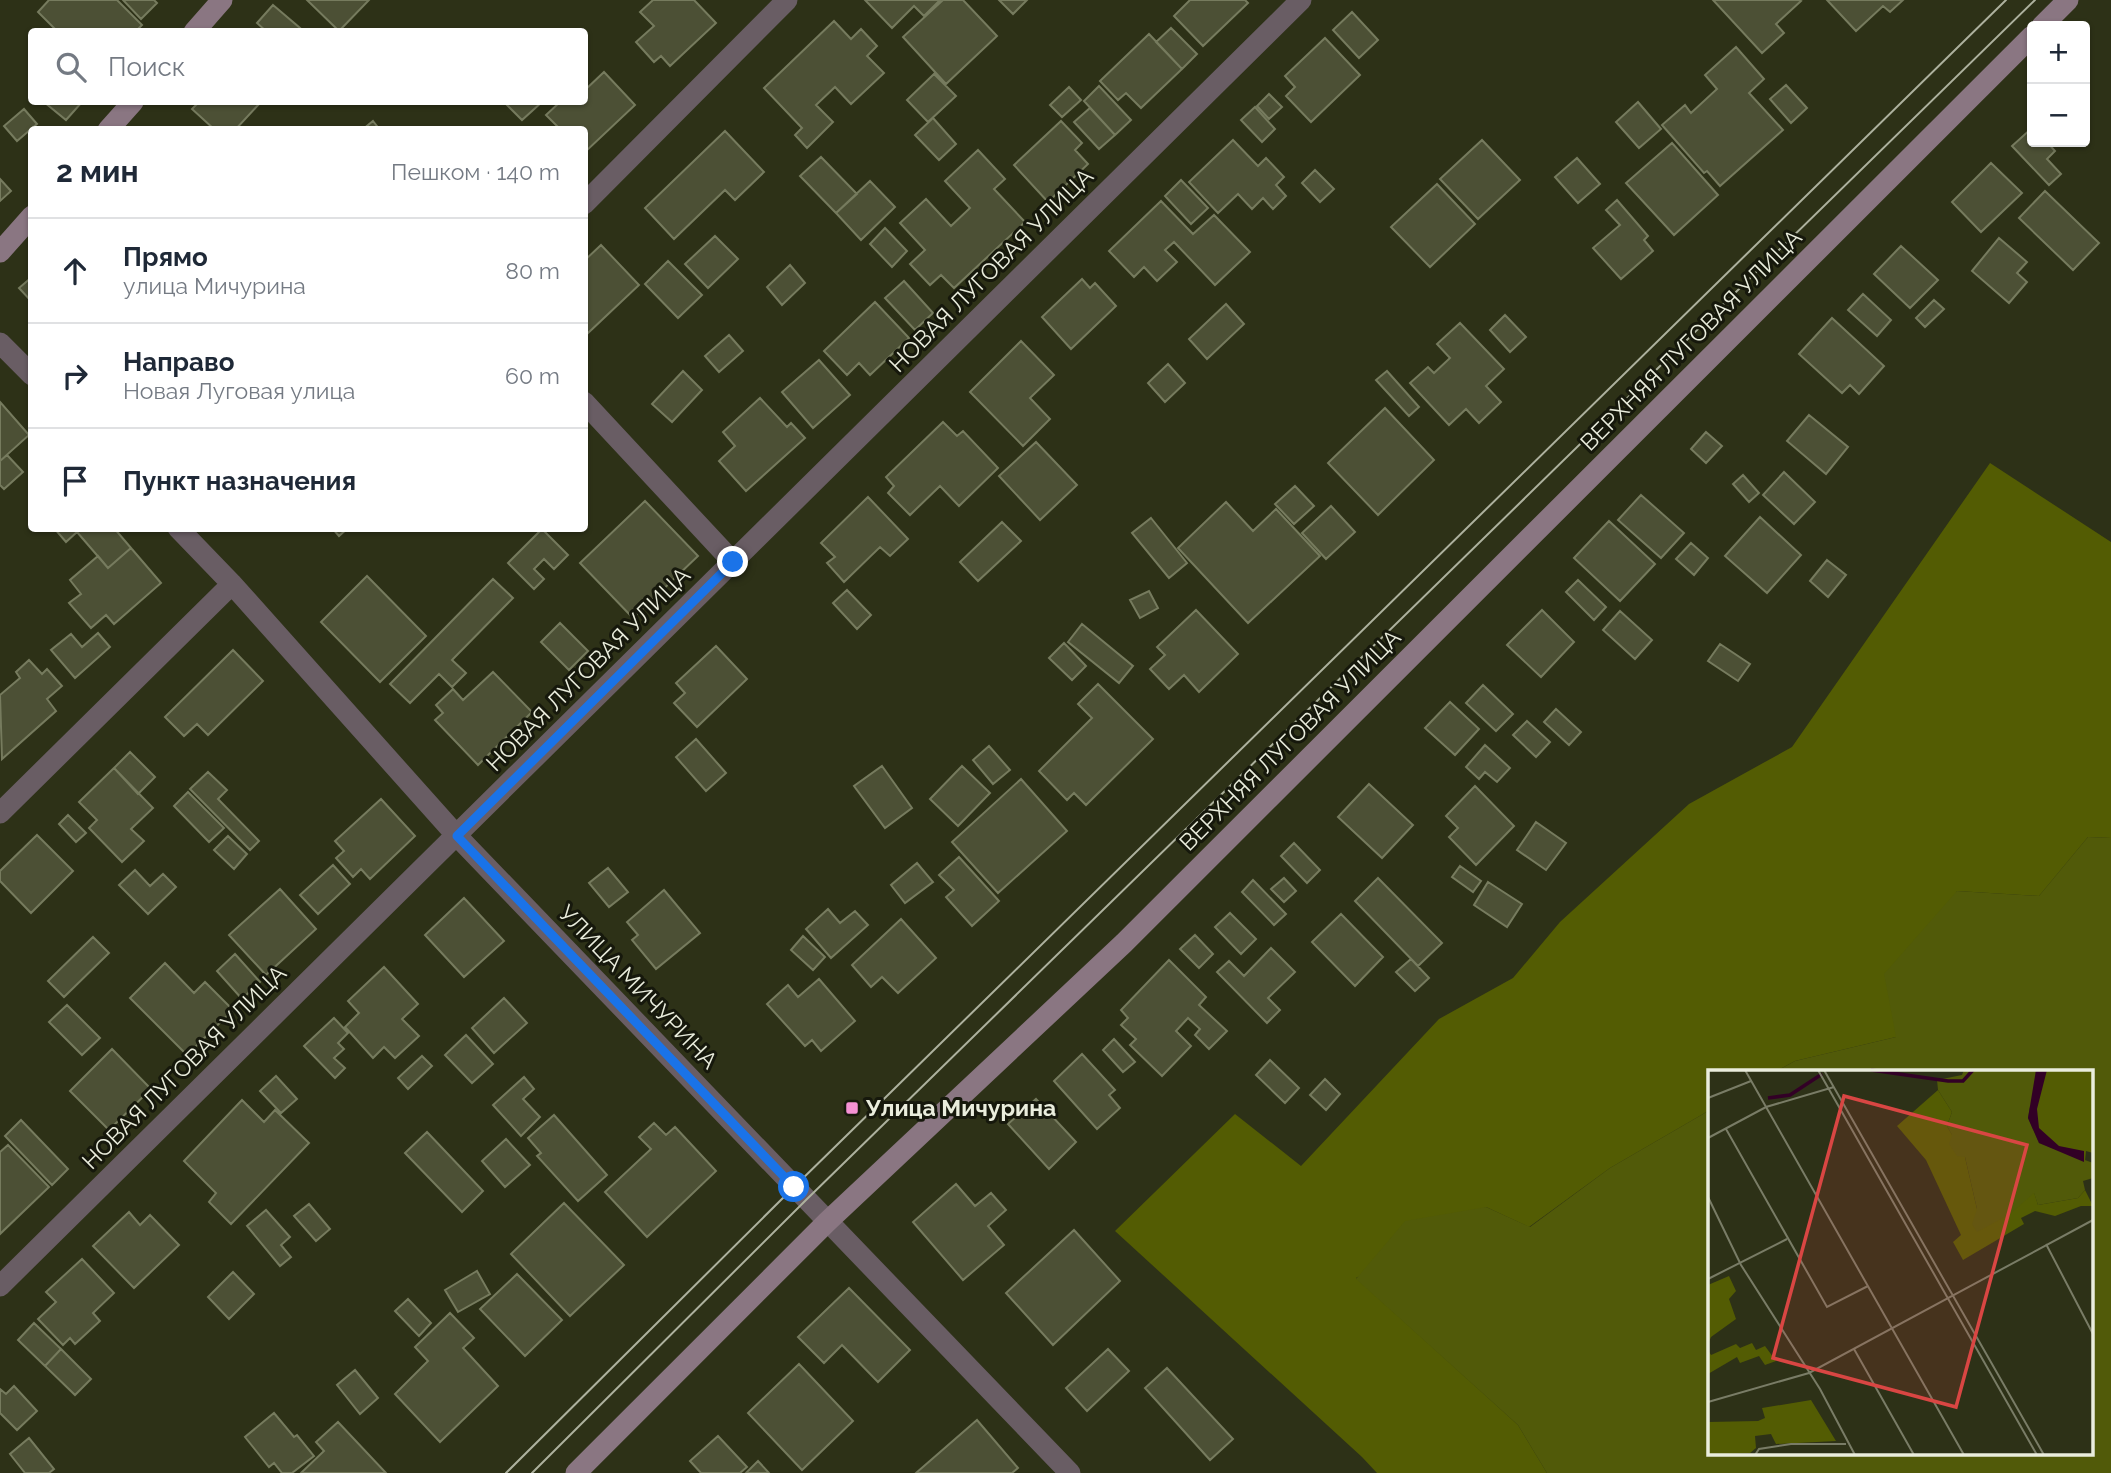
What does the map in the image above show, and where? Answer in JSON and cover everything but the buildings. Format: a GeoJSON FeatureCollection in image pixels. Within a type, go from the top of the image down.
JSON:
{"type":"FeatureCollection","features":[{"type":"Feature","properties":{"kind":"main road"},"geometry":{"type":"LineString","coordinates":[[198,28],[222,0]]}},
{"type":"Feature","properties":{"kind":"main road"},"geometry":{"type":"LineString","coordinates":[[2047,21],[2068,0]]}},
{"type":"Feature","properties":{"kind":"main road","name":"ВЕРХНЯЯ ЛУГОВАЯ УЛИЦА"},"geometry":{"type":"LineString","coordinates":[[576,1473],[827,1222],[1134,934],[2027,41]]}},
{"type":"Feature","properties":{"kind":"main road"},"geometry":{"type":"LineString","coordinates":[[112,126],[130,105]]}},
{"type":"Feature","properties":{"kind":"main road"},"geometry":{"type":"LineString","coordinates":[[0,252],[28,220]]}},
{"type":"Feature","properties":{"kind":"street"},"geometry":{"type":"LineString","coordinates":[[588,200],[786,0]]}},
{"type":"Feature","properties":{"kind":"street","name":"НОВАЯ ЛУГОВАЯ УЛИЦА"},"geometry":{"type":"LineString","coordinates":[[0,1286],[1301,0]]}},
{"type":"Feature","properties":{"kind":"street"},"geometry":{"type":"LineString","coordinates":[[0,343],[28,371]]}},
{"type":"Feature","properties":{"kind":"street"},"geometry":{"type":"LineString","coordinates":[[588,406],[733,562]]}},
{"type":"Feature","properties":{"kind":"street","name":"УЛИЦА МИЧУРИНА"},"geometry":{"type":"LineString","coordinates":[[182,532],[232,584],[457,836],[1070,1473]]}},
{"type":"Feature","properties":{"kind":"street"},"geometry":{"type":"LineString","coordinates":[[0,813],[232,584]]}},
{"type":"Feature","properties":{"kind":"green space"},"geometry":{"type":"Polygon","coordinates":[[[1990,463],[2111,542],[2111,838],[2088,837],[2039,896],[1957,891],[1896,1037],[1795,1061],[1779,1070],[1708,1070],[1708,1111],[1610,1168],[1529,1227],[1486,1207],[1356,1278],[1518,1425],[1547,1473],[1377,1473],[1115,1231],[1235,1114],[1301,1166],[1439,1019],[1513,978],[1560,922],[1689,804],[1792,747],[1990,463]]]}},
{"type":"Feature","properties":{"kind":"green space"},"geometry":{"type":"Polygon","coordinates":[[[2088,837],[2111,838],[2111,1473],[1547,1473],[1518,1425],[1356,1279],[1405,1221],[1486,1207],[1530,1227],[1610,1168],[1708,1111],[1708,1456],[2094,1456],[2094,1070],[1779,1070],[1795,1061],[1896,1037],[1884,974],[1957,891],[2039,896],[2088,837]]]}},
{"type":"Feature","properties":{"kind":"tram line"},"geometry":{"type":"LineString","coordinates":[[506,1473],[794,1187],[2006,0]]}},
{"type":"Feature","properties":{"kind":"tram line"},"geometry":{"type":"LineString","coordinates":[[532,1473],[806,1200],[2035,0]]}},
{"type":"Feature","properties":{"kind":"place","name":"Улица Мичурина"},"geometry":{"type":"Point","coordinates":[852,1108]}},
{"type":"Feature","properties":{"kind":"route"},"geometry":{"type":"LineString","coordinates":[[733,562],[457,836],[794,1187]]}}]}
